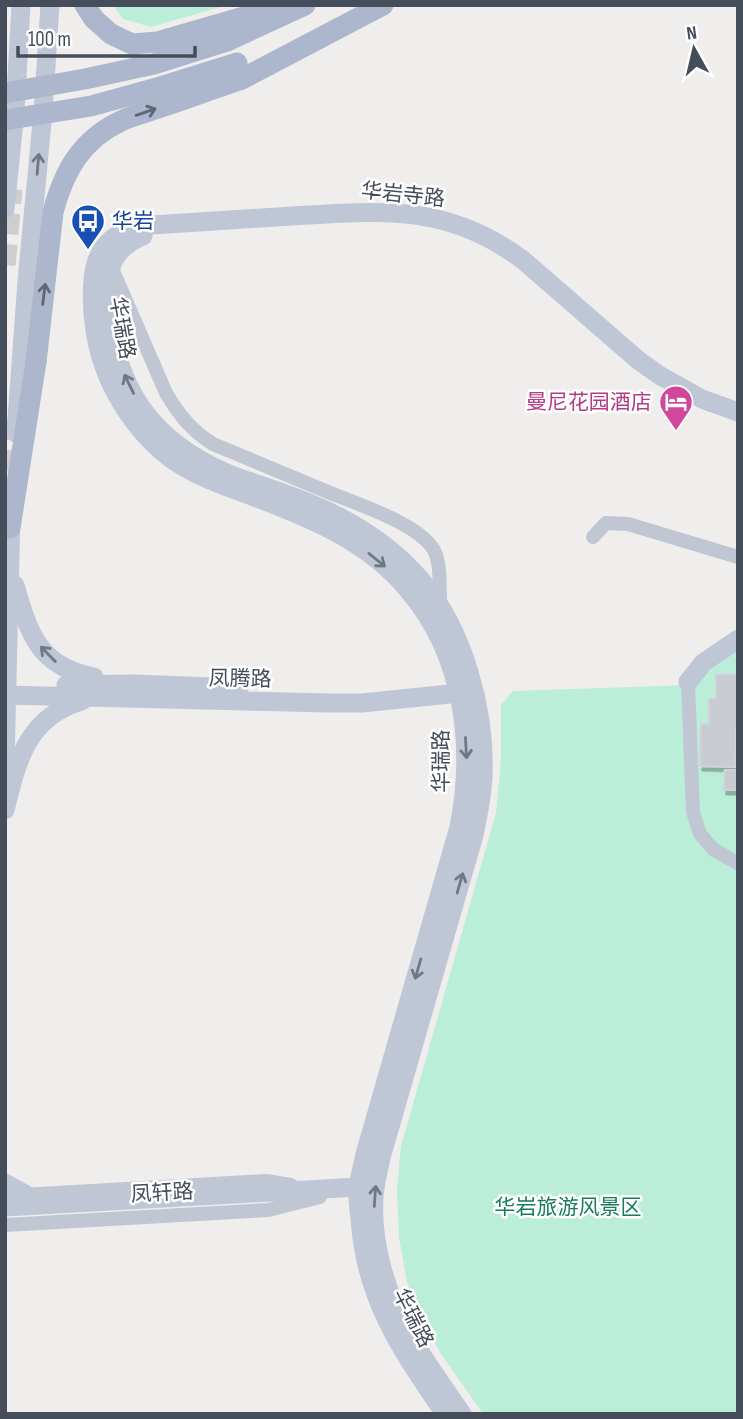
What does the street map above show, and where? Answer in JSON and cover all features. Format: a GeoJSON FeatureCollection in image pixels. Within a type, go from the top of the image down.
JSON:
{"type":"FeatureCollection","features":[{"type":"Feature","properties":{"kind":"main road"},"geometry":{"type":"LineString","coordinates":[[85,5],[94,19],[111,34],[132,44],[225,32],[305,5]]}},
{"type":"Feature","properties":{"kind":"main road"},"geometry":{"type":"LineString","coordinates":[[5,93],[154,64],[285,5]]}},
{"type":"Feature","properties":{"kind":"main road"},"geometry":{"type":"LineString","coordinates":[[10,528],[36,362],[53,212],[59,189],[70,166],[85,146],[121,121],[240,71],[383,5]]}},
{"type":"Feature","properties":{"kind":"main road"},"geometry":{"type":"LineString","coordinates":[[5,120],[90,106],[160,87],[240,71]]}},
{"type":"Feature","properties":{"kind":"street"},"geometry":{"type":"LineString","coordinates":[[5,763],[10,528],[50,5]]}},
{"type":"Feature","properties":{"kind":"street"},"geometry":{"type":"LineString","coordinates":[[5,65],[21,12]]}},
{"type":"Feature","properties":{"kind":"street"},"geometry":{"type":"LineString","coordinates":[[5,209],[21,12]]}},
{"type":"Feature","properties":{"kind":"street"},"geometry":{"type":"LineString","coordinates":[[8,152],[25,196],[27,281]]}},
{"type":"Feature","properties":{"kind":"street","name":"华岩寺路"},"geometry":{"type":"LineString","coordinates":[[105,260],[111,240],[119,234],[128,229],[152,225],[362,212],[407,214],[448,221],[506,247],[659,375],[702,398],[738,412]]}},
{"type":"Feature","properties":{"kind":"street","name":"华岩寺路"},"geometry":{"type":"LineString","coordinates":[[105,260],[133,240],[154,234],[363,221],[428,227],[466,239],[500,256],[653,381],[676,396],[738,421]]}},
{"type":"Feature","properties":{"kind":"street"},"geometry":{"type":"LineString","coordinates":[[105,260],[166,393],[193,430],[213,444],[389,517],[419,534],[436,553],[440,605]]}},
{"type":"Feature","properties":{"kind":"street","name":"华瑞路"},"geometry":{"type":"LineString","coordinates":[[445,1414],[395,1339],[383,1315],[366,1262],[360,1230],[358,1191],[369,1141],[459,827],[467,751],[465,686],[453,629],[440,605],[407,565],[356,526],[308,503],[204,462],[179,447],[162,432],[144,412],[120,365],[113,340],[105,260],[95,266],[92,290],[98,343],[116,395],[132,420],[150,441],[171,459],[195,473],[324,525],[347,538],[392,572],[426,614],[465,686],[481,727],[483,779],[474,835],[382,1154],[374,1199],[380,1260],[397,1308],[408,1332],[462,1414]]}},
{"type":"Feature","properties":{"kind":"street"},"geometry":{"type":"LineString","coordinates":[[593,537],[606,523],[628,524],[738,557]]}},
{"type":"Feature","properties":{"kind":"street"},"geometry":{"type":"LineString","coordinates":[[10,567],[32,634],[45,654],[76,674],[133,684]]}},
{"type":"Feature","properties":{"kind":"street"},"geometry":{"type":"LineString","coordinates":[[738,639],[703,663],[688,682],[693,812],[700,834],[714,850],[738,863]]}},
{"type":"Feature","properties":{"kind":"street","name":"凤腾路"},"geometry":{"type":"LineString","coordinates":[[6,690],[133,684],[328,692],[465,686]]}},
{"type":"Feature","properties":{"kind":"street","name":"凤腾路"},"geometry":{"type":"LineString","coordinates":[[6,690],[93,698],[328,704],[362,703],[465,686]]}},
{"type":"Feature","properties":{"kind":"street"},"geometry":{"type":"LineString","coordinates":[[5,810],[15,769],[31,737],[50,717],[74,703],[93,698]]}},
{"type":"Feature","properties":{"kind":"street","name":"凤轩路"},"geometry":{"type":"LineString","coordinates":[[15,1195],[266,1181],[318,1193]]}},
{"type":"Feature","properties":{"kind":"street"},"geometry":{"type":"LineString","coordinates":[[5,1183],[15,1195]]}},
{"type":"Feature","properties":{"kind":"street","name":"凤轩路"},"geometry":{"type":"LineString","coordinates":[[5,1215],[358,1191]]}},
{"type":"Feature","properties":{"kind":"street","name":"凤轩路"},"geometry":{"type":"LineString","coordinates":[[5,1225],[268,1210],[318,1193]]}},
{"type":"Feature","properties":{"kind":"street","name":"凤轩路"},"geometry":{"type":"LineString","coordinates":[[5,1207],[267,1196]]}},
{"type":"Feature","properties":{"kind":"green space"},"geometry":{"type":"Polygon","coordinates":[[[113,5],[227,5],[151,27],[123,19],[113,5]]]}},
{"type":"Feature","properties":{"kind":"green space","name":"华岩旅游风景区"},"geometry":{"type":"Polygon","coordinates":[[[738,649],[738,1414],[483,1414],[441,1354],[417,1311],[407,1282],[399,1238],[397,1189],[401,1146],[496,813],[501,759],[501,705],[513,691],[690,685],[738,649]]]}},
{"type":"Feature","properties":{"kind":"building"},"geometry":{"type":"Polygon","coordinates":[[[716,674],[738,675],[735,767],[700,766],[701,724],[709,724],[709,699],[716,699],[716,674]]]}},
{"type":"Feature","properties":{"kind":"building"},"geometry":{"type":"Polygon","coordinates":[[[725,770],[738,770],[738,790],[724,790],[725,770]]]}},
{"type":"Feature","properties":{"kind":"tunnel"},"geometry":{"type":"LineString","coordinates":[[5,265],[12,189]]}},
{"type":"Feature","properties":{"kind":"tunnel"},"geometry":{"type":"LineString","coordinates":[[5,502],[11,413]]}},
{"type":"Feature","properties":{"kind":"place","name":"华岩"},"geometry":{"type":"Point","coordinates":[88,251]}},
{"type":"Feature","properties":{"kind":"place","name":"曼尼花园酒店"},"geometry":{"type":"Point","coordinates":[676,432]}}]}
